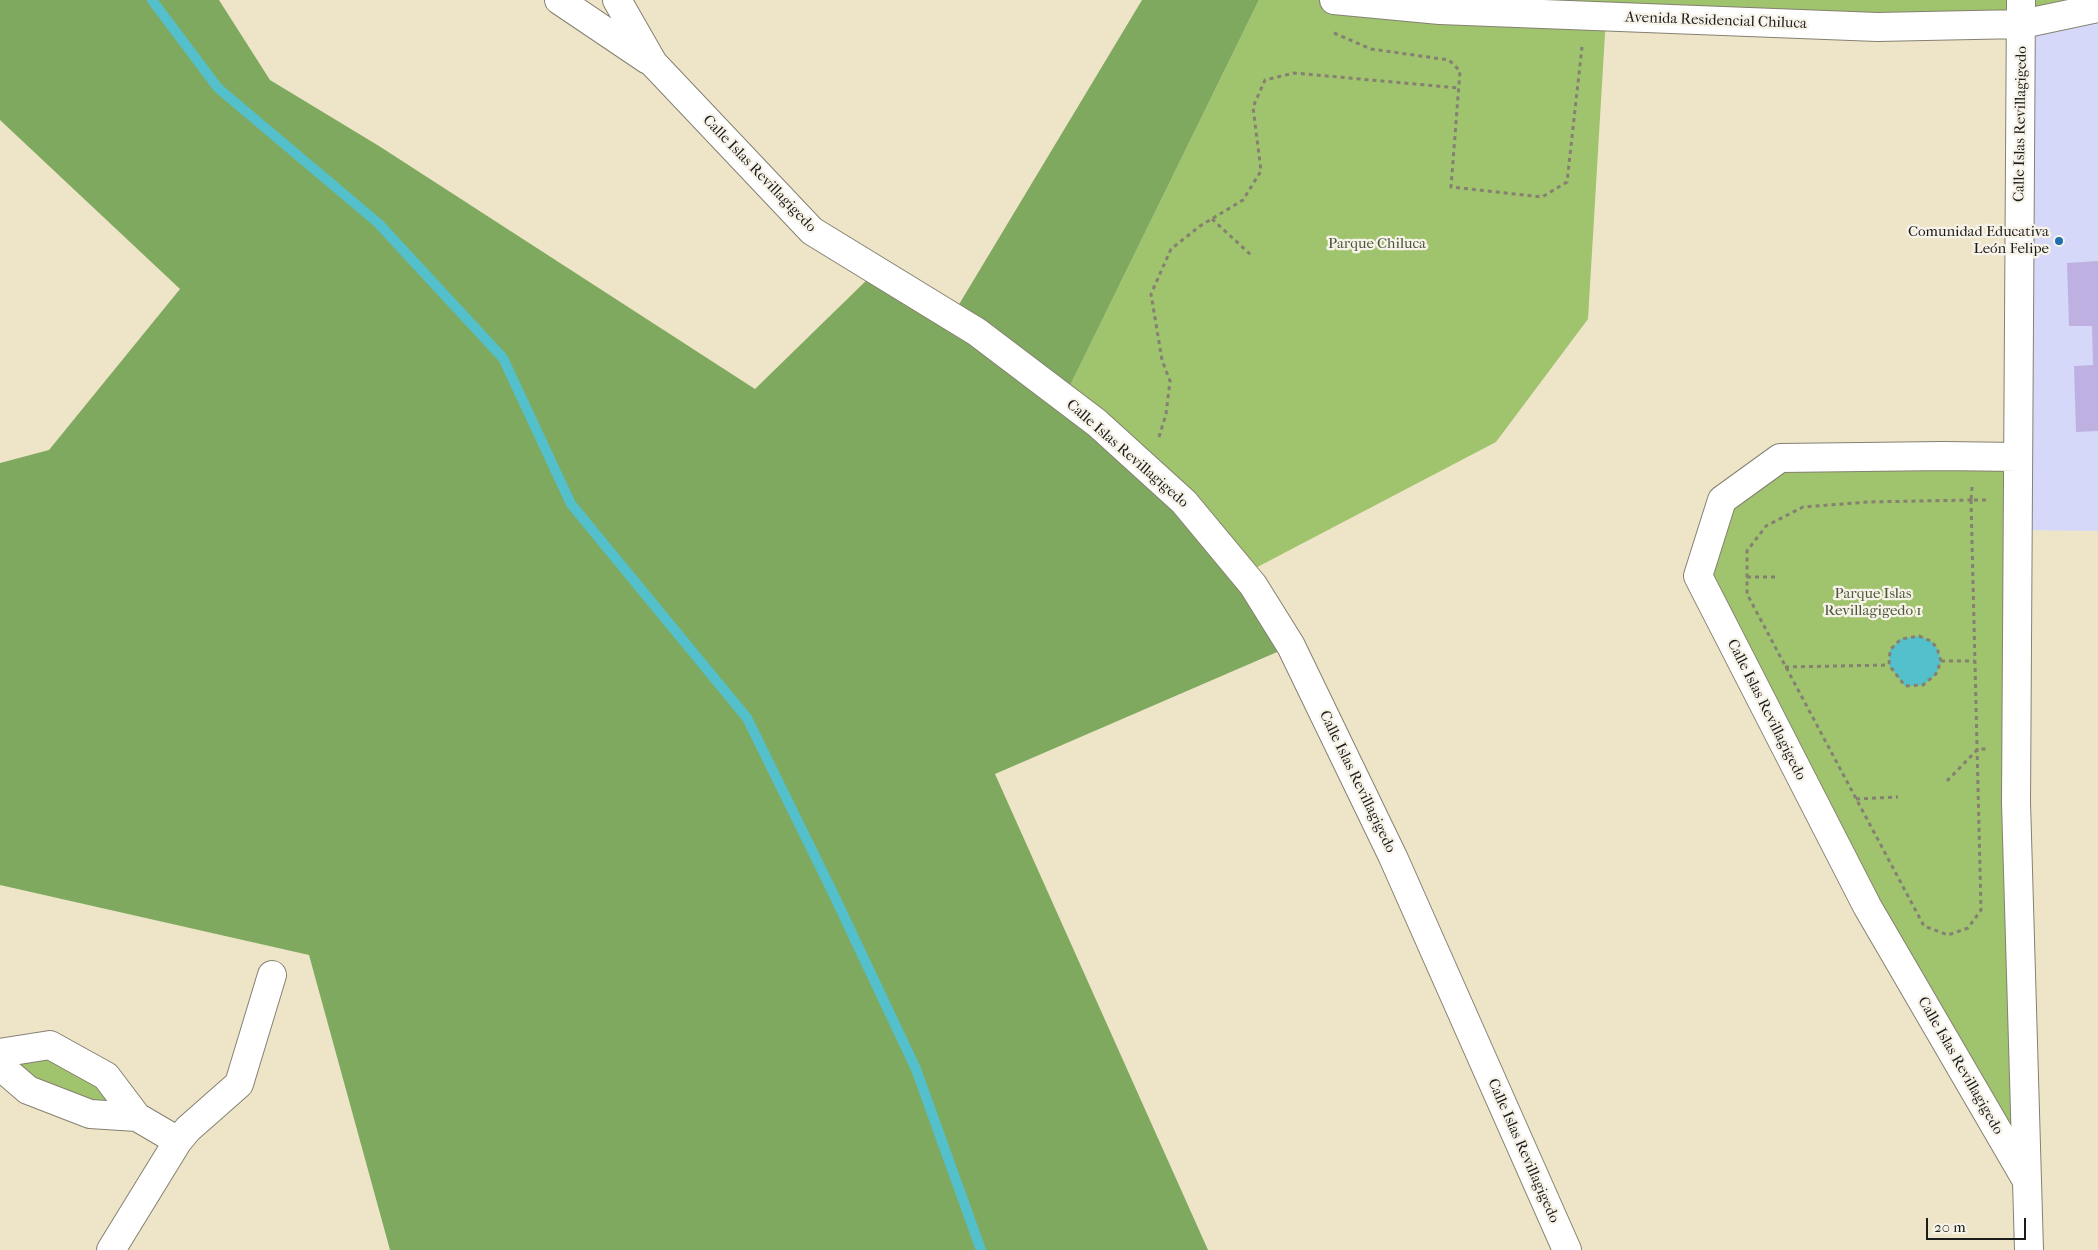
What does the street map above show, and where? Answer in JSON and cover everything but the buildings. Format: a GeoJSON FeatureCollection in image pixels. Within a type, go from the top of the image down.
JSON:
{"type":"FeatureCollection","features":[{"type":"Feature","properties":{"kind":"street","name":"Calle Islas Revillagigedo"},"geometry":{"type":"LineString","coordinates":[[559,0],[653,63],[812,231],[977,332],[1096,423],[1184,502],[1244,574],[1291,646],[1393,857],[1568,1250]]}},
{"type":"Feature","properties":{"kind":"street","name":"Calle Islas Revillagigedo"},"geometry":{"type":"LineString","coordinates":[[617,0],[653,63]]}},
{"type":"Feature","properties":{"kind":"street","name":"Avenida Residencial Chiluca"},"geometry":{"type":"LineString","coordinates":[[1334,0],[1440,10],[1877,28],[2021,12],[2098,8]]}},
{"type":"Feature","properties":{"kind":"street","name":"Calle Islas Revillagigedo"},"geometry":{"type":"LineString","coordinates":[[2021,12],[2016,802],[2030,1250]]}},
{"type":"Feature","properties":{"kind":"street","name":"Calle Islas Revillagigedo"},"geometry":{"type":"LineString","coordinates":[[2018,457],[1780,458],[1722,500],[1698,576],[1867,906],[2028,1183]]}},
{"type":"Feature","properties":{"kind":"street"},"geometry":{"type":"LineString","coordinates":[[111,1250],[178,1141],[188,1129],[239,1084],[272,975]]}},
{"type":"Feature","properties":{"kind":"street"},"geometry":{"type":"LineString","coordinates":[[0,1053],[50,1045],[106,1076],[137,1116],[178,1141]]}},
{"type":"Feature","properties":{"kind":"street"},"geometry":{"type":"LineString","coordinates":[[0,1066],[28,1090],[90,1114],[137,1116]]}},
{"type":"Feature","properties":{"kind":"path"},"geometry":{"type":"LineString","coordinates":[[1331,32],[1371,49],[1449,60],[1460,71],[1451,187],[1542,197],[1567,182],[1586,16]]}},
{"type":"Feature","properties":{"kind":"path"},"geometry":{"type":"LineString","coordinates":[[1139,461],[1161,435],[1170,381],[1162,360],[1151,294],[1171,249],[1200,226],[1243,200],[1261,171],[1253,108],[1265,80],[1294,74],[1459,88]]}},
{"type":"Feature","properties":{"kind":"path"},"geometry":{"type":"LineString","coordinates":[[1212,219],[1251,256]]}},
{"type":"Feature","properties":{"kind":"path"},"geometry":{"type":"LineString","coordinates":[[1971,500],[1975,661],[1981,910],[1968,928],[1948,935],[1924,926],[1785,667],[1747,594],[1747,551],[1766,526],[1804,507],[1868,502],[1971,500]]}},
{"type":"Feature","properties":{"kind":"path"},"geometry":{"type":"LineString","coordinates":[[1747,577],[1777,577]]}},
{"type":"Feature","properties":{"kind":"path"},"geometry":{"type":"LineString","coordinates":[[1919,636],[1931,641],[1937,648],[1941,661],[1936,674],[1923,684],[1905,686],[1889,665],[1890,650],[1901,639],[1919,636]]}},
{"type":"Feature","properties":{"kind":"path"},"geometry":{"type":"LineString","coordinates":[[1941,661],[1975,661]]}},
{"type":"Feature","properties":{"kind":"path"},"geometry":{"type":"LineString","coordinates":[[1785,667],[1889,665]]}},
{"type":"Feature","properties":{"kind":"path"},"geometry":{"type":"LineString","coordinates":[[1947,781],[1978,749]]}},
{"type":"Feature","properties":{"kind":"path"},"geometry":{"type":"LineString","coordinates":[[1856,799],[1898,798]]}},
{"type":"Feature","properties":{"kind":"shaded area","name":"Comunidad Educativa León Felipe"},"geometry":{"type":"Polygon","coordinates":[[[2098,8],[2098,531],[2017,530],[2022,24],[2098,8]]]}},
{"type":"Feature","properties":{"kind":"green space"},"geometry":{"type":"Polygon","coordinates":[[[0,0],[219,0],[270,80],[379,146],[755,389],[876,271],[952,316],[1142,0],[1259,0],[1064,398],[1184,502],[1291,646],[995,774],[1208,1250],[390,1250],[309,955],[0,885],[0,463],[49,450],[180,289],[0,120],[0,0]]]}},
{"type":"Feature","properties":{"kind":"green space","name":"Parque Chiluca"},"geometry":{"type":"Polygon","coordinates":[[[1259,0],[2098,0],[2022,24],[1606,17],[1588,319],[1496,442],[1244,574],[1064,398],[1259,0]]]}},
{"type":"Feature","properties":{"kind":"green space","name":"Parque Islas Revillagigedo 1"},"geometry":{"type":"Polygon","coordinates":[[[2018,457],[2028,1183],[1698,576],[1722,500],[1780,458],[2018,457]]]}},
{"type":"Feature","properties":{"kind":"green space"},"geometry":{"type":"Polygon","coordinates":[[[50,1045],[137,1117],[90,1114],[0,1066],[50,1045]]]}},
{"type":"Feature","properties":{"kind":"water"},"geometry":{"type":"Polygon","coordinates":[[[1919,636],[1931,641],[1937,648],[1941,661],[1936,674],[1923,685],[1905,686],[1889,665],[1890,650],[1901,639],[1919,636]]]}},
{"type":"Feature","properties":{"kind":"waterway"},"geometry":{"type":"LineString","coordinates":[[152,0],[218,88],[378,223],[503,358],[571,504],[747,718],[832,891],[916,1069],[981,1250]]}},
{"type":"Feature","properties":{"kind":"place","name":"Comunidad Educativa León Felipe"},"geometry":{"type":"Point","coordinates":[2059,241]}}]}
